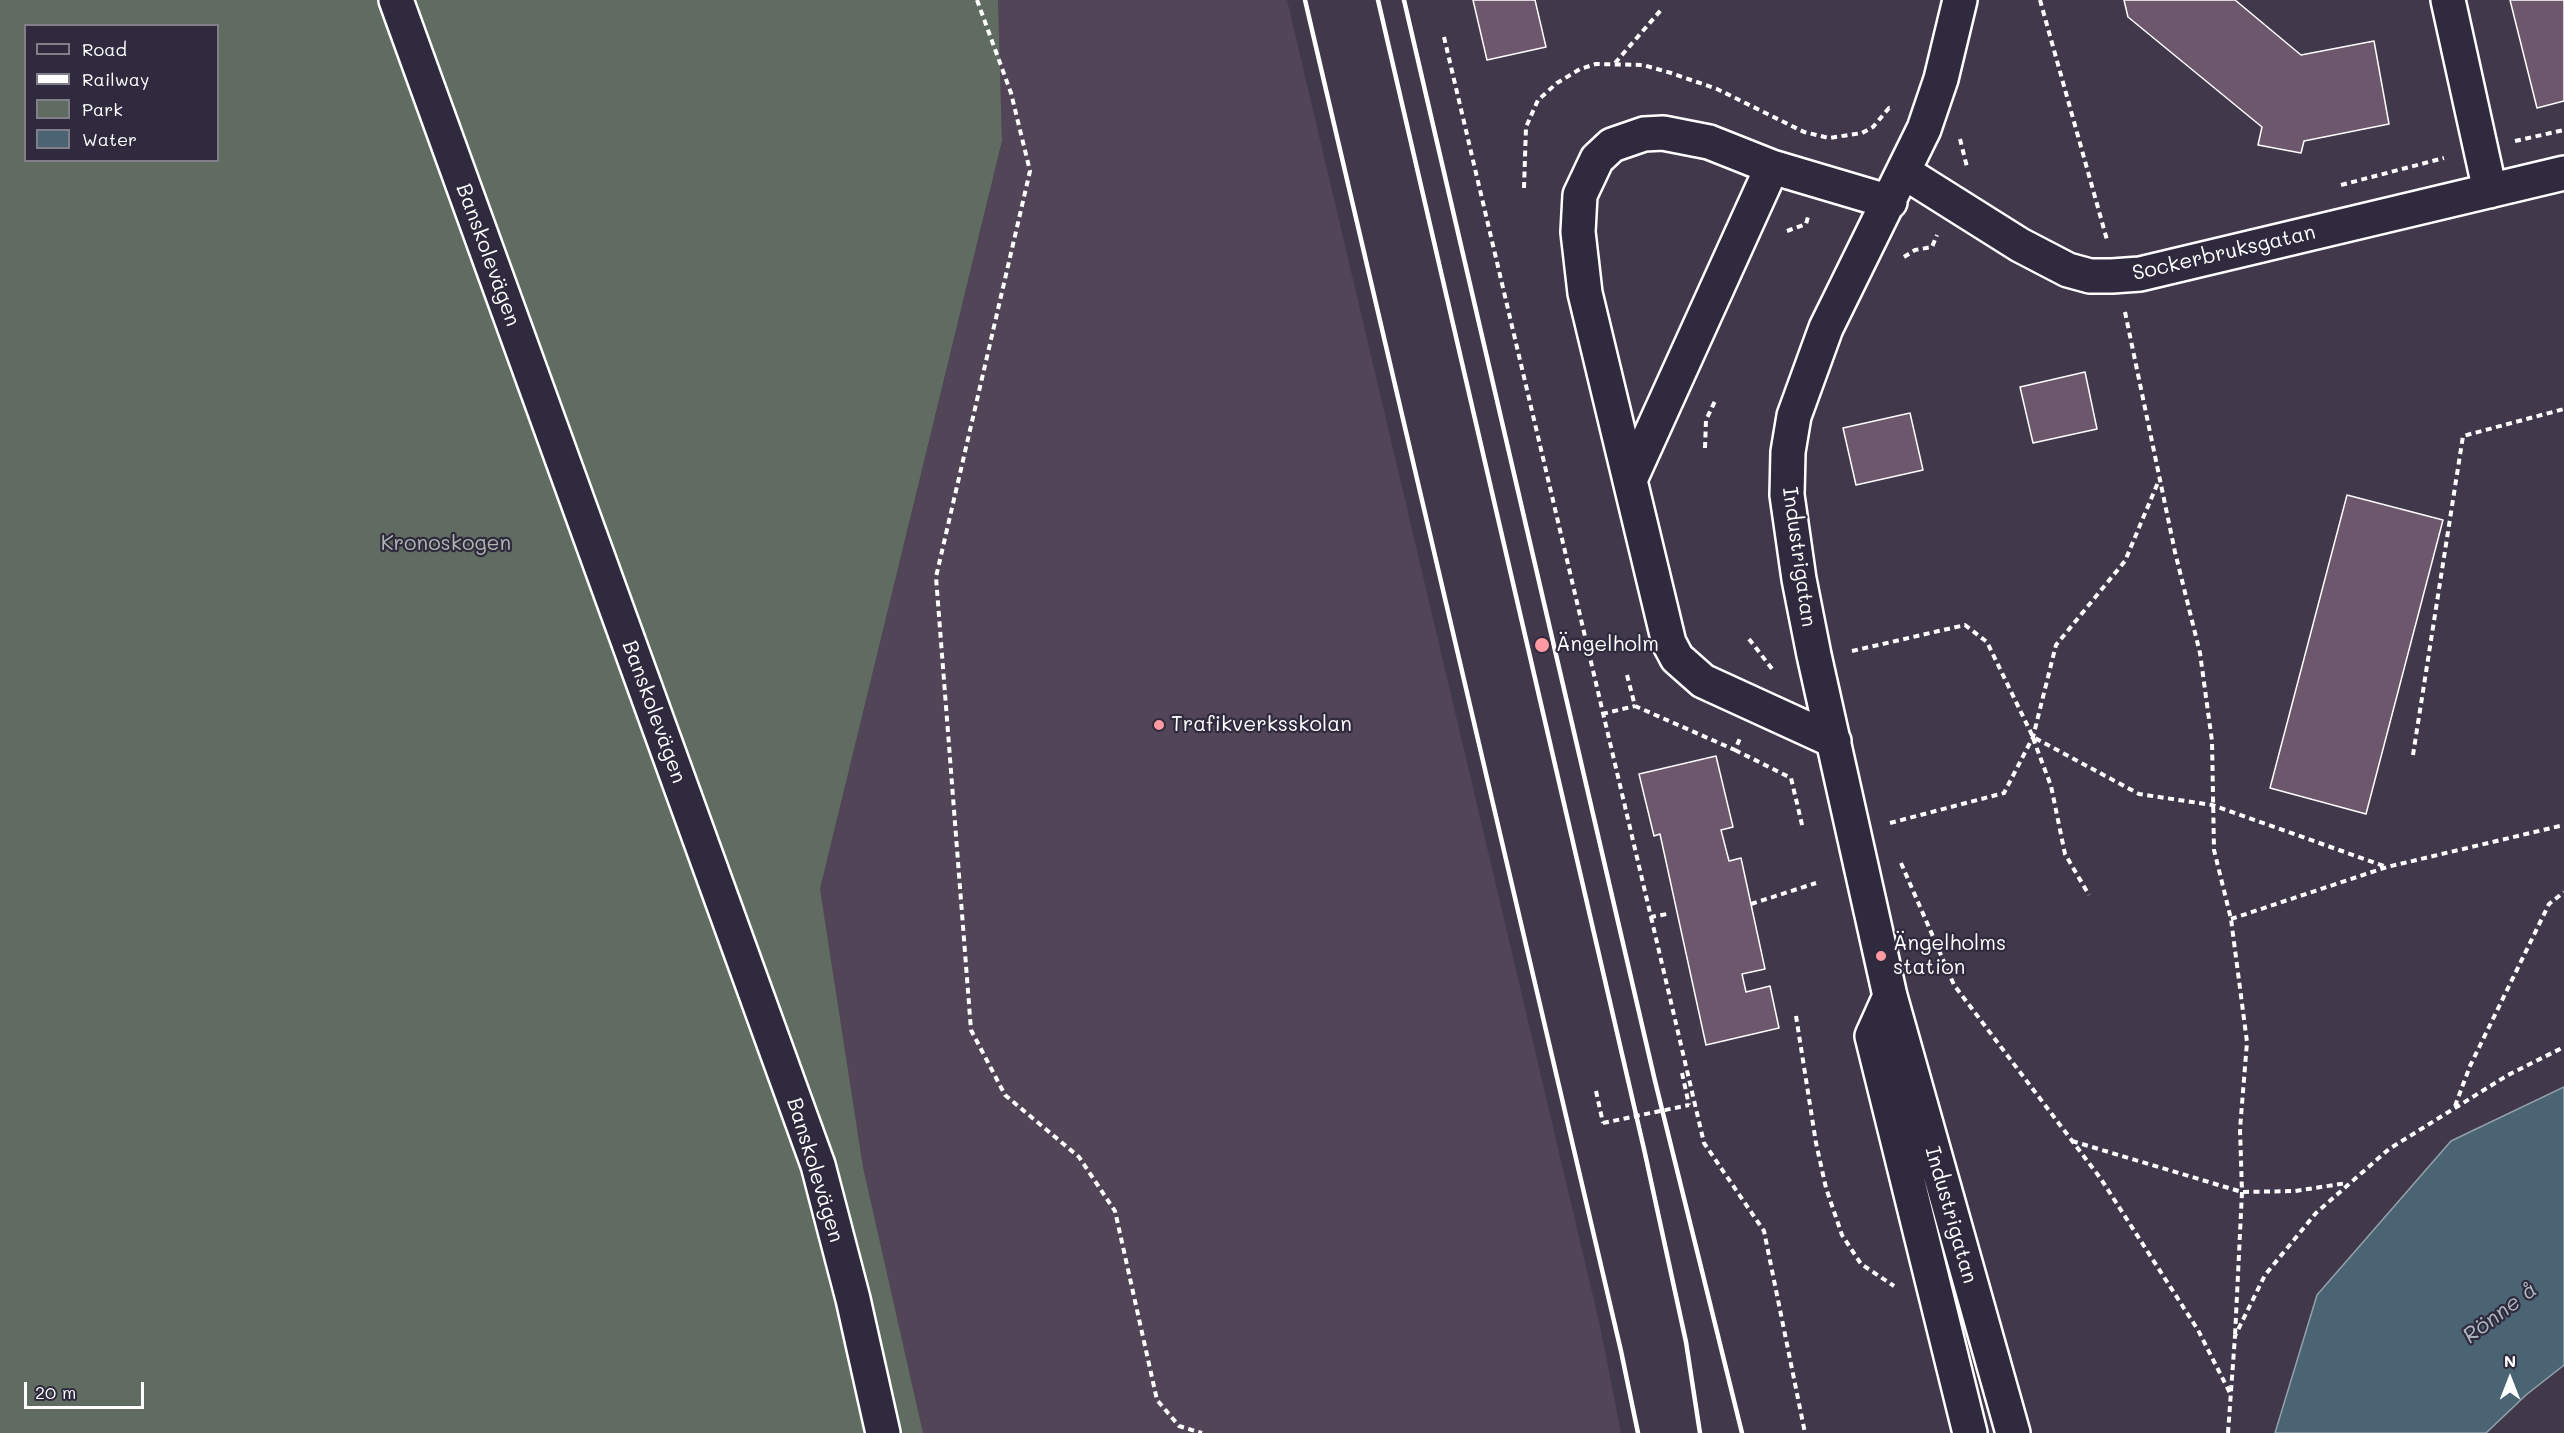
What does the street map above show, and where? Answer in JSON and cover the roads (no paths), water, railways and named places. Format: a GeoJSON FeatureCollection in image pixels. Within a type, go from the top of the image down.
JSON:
{"type":"FeatureCollection","features":[{"type":"Feature","properties":{"kind":"street","name":"Banskolevägen"},"geometry":{"type":"LineString","coordinates":[[396,0],[818,1165],[853,1299],[883,1433]]}},
{"type":"Feature","properties":{"kind":"street","name":"Industrigatan"},"geometry":{"type":"LineString","coordinates":[[1960,0],[1941,79],[1927,120],[1890,201],[1826,328],[1794,416],[1788,452],[1787,495],[1799,579],[1890,996],[2013,1433]]}},
{"type":"Feature","properties":{"kind":"street"},"geometry":{"type":"LineString","coordinates":[[2448,0],[2490,191]]}},
{"type":"Feature","properties":{"kind":"street"},"geometry":{"type":"LineString","coordinates":[[1834,741],[1703,681],[1677,658],[1665,629],[1585,293],[1578,232],[1580,195],[1586,177],[1597,159],[1612,146],[1644,134],[1663,133],[1709,142],[1772,167],[1890,201]]}},
{"type":"Feature","properties":{"kind":"street"},"geometry":{"type":"LineString","coordinates":[[1630,480],[1772,167]]}},
{"type":"Feature","properties":{"kind":"street","name":"Sockerbruksgatan"},"geometry":{"type":"LineString","coordinates":[[1904,172],[2020,245],[2068,270],[2090,276],[2140,274],[2564,173]]}},
{"type":"Feature","properties":{"kind":"street","name":"Industrigatan"},"geometry":{"type":"LineString","coordinates":[[1890,996],[1872,1036],[1970,1433]]}},
{"type":"Feature","properties":{"kind":"water","name":"Rönne å"},"geometry":{"type":"Polygon","coordinates":[[[2564,1087],[2564,1365],[2526,1395],[2486,1433],[2275,1433],[2317,1295],[2451,1141],[2564,1087]]]}},
{"type":"Feature","properties":{"kind":"railway"},"geometry":{"type":"LineString","coordinates":[[1305,0],[1621,1351],[1638,1433]]}},
{"type":"Feature","properties":{"kind":"railway"},"geometry":{"type":"LineString","coordinates":[[1378,0],[1644,1149],[1686,1342],[1700,1433]]}},
{"type":"Feature","properties":{"kind":"railway"},"geometry":{"type":"LineString","coordinates":[[1404,0],[1655,1081],[1742,1433]]}},
{"type":"Feature","properties":{"kind":"place","name":"Ängelholm"},"geometry":{"type":"Point","coordinates":[1542,645]}},
{"type":"Feature","properties":{"kind":"place","name":"Trafikverksskolan"},"geometry":{"type":"Point","coordinates":[1159,725]}},
{"type":"Feature","properties":{"kind":"place","name":"Ängelholms station"},"geometry":{"type":"Point","coordinates":[1881,956]}},
{"type":"Feature","properties":{"kind":"park label","name":"Kronoskogen"},"geometry":{"type":"Point","coordinates":[446,544]}}]}
